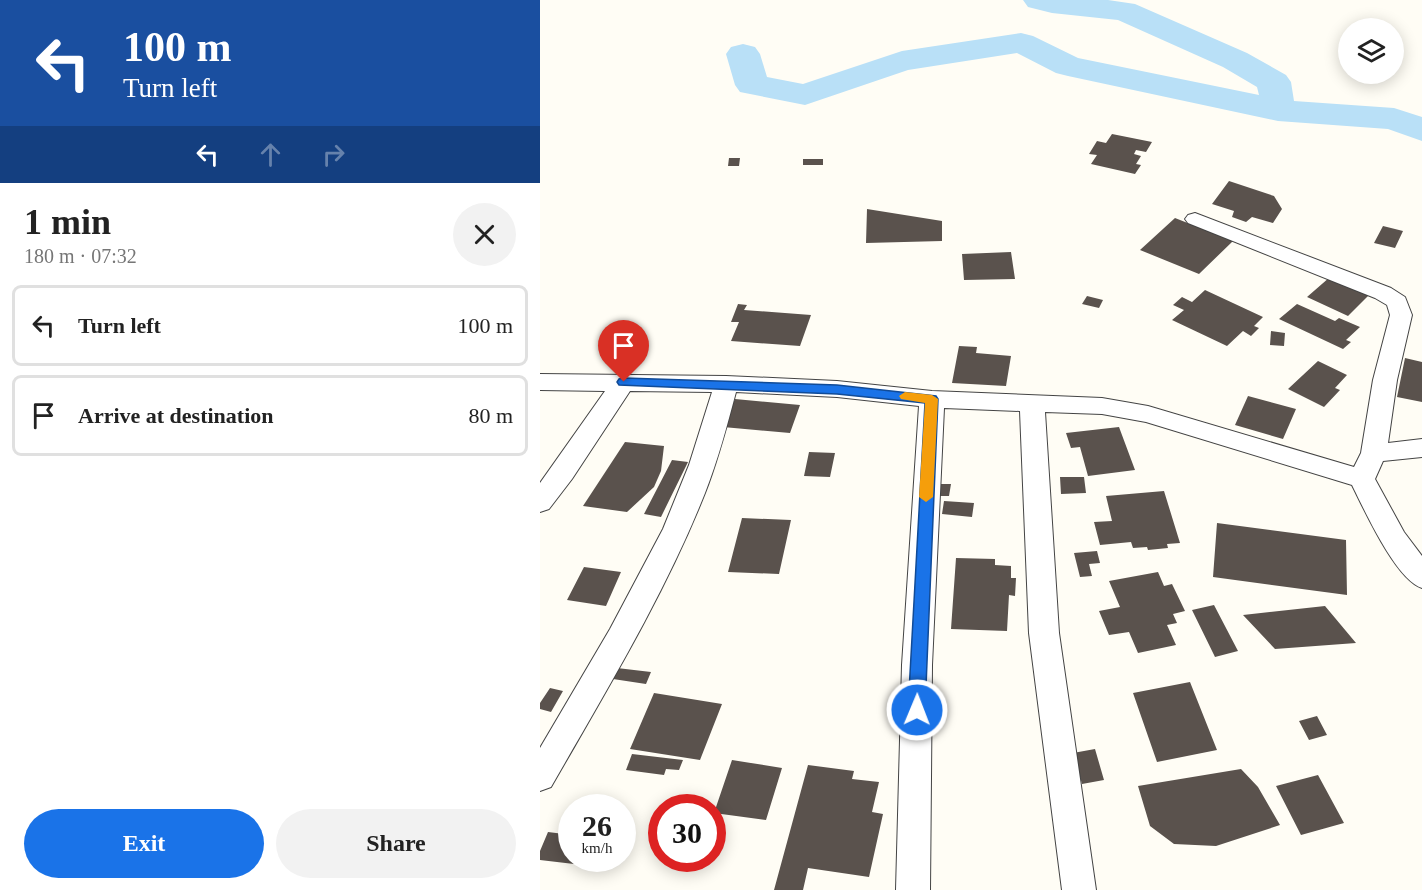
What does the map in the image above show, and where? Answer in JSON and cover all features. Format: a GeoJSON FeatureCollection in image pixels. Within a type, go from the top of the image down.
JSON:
{"type":"FeatureCollection","features":[{"type":"Feature","properties":{"kind":"street"},"geometry":{"type":"LineString","coordinates":[[1195,219],[1383,293],[1397,302],[1401,315],[1385,380],[1374,453],[1362,479]]}},
{"type":"Feature","properties":{"kind":"street"},"geometry":{"type":"LineString","coordinates":[[540,382],[726,384],[837,389],[932,399],[1102,406],[1149,414],[1362,479],[1394,539],[1422,577]]}},
{"type":"Feature","properties":{"kind":"street"},"geometry":{"type":"LineString","coordinates":[[540,502],[624,382]]}},
{"type":"Feature","properties":{"kind":"street"},"geometry":{"type":"LineString","coordinates":[[540,777],[655,573],[692,492],[713,432],[726,384]]}},
{"type":"Feature","properties":{"kind":"street"},"geometry":{"type":"LineString","coordinates":[[914,890],[917,665],[932,399]]}},
{"type":"Feature","properties":{"kind":"street"},"geometry":{"type":"LineString","coordinates":[[1032,403],[1044,633],[1079,890]]}},
{"type":"Feature","properties":{"kind":"street"},"geometry":{"type":"LineString","coordinates":[[1374,453],[1422,448]]}},
{"type":"Feature","properties":{"kind":"building"},"geometry":{"type":"Polygon","coordinates":[[[1112,134],[1152,142],[1146,152],[1136,150],[1134,154],[1141,156],[1136,164],[1141,165],[1135,174],[1091,164],[1097,155],[1089,154],[1097,141],[1106,143],[1112,134]]]}},
{"type":"Feature","properties":{"kind":"building"},"geometry":{"type":"Polygon","coordinates":[[[729,158],[740,158],[739,166],[728,166],[729,158]]]}},
{"type":"Feature","properties":{"kind":"building"},"geometry":{"type":"Polygon","coordinates":[[[803,159],[823,159],[823,165],[803,165],[803,159]]]}},
{"type":"Feature","properties":{"kind":"building"},"geometry":{"type":"Polygon","coordinates":[[[1229,181],[1274,196],[1282,209],[1273,223],[1252,217],[1246,222],[1232,217],[1234,211],[1212,204],[1229,181]]]}},
{"type":"Feature","properties":{"kind":"building"},"geometry":{"type":"Polygon","coordinates":[[[867,209],[942,221],[942,241],[866,243],[867,209]]]}},
{"type":"Feature","properties":{"kind":"building"},"geometry":{"type":"Polygon","coordinates":[[[1175,218],[1233,241],[1199,274],[1140,250],[1175,218]]]}},
{"type":"Feature","properties":{"kind":"building"},"geometry":{"type":"Polygon","coordinates":[[[1383,226],[1403,231],[1395,248],[1374,243],[1383,226]]]}},
{"type":"Feature","properties":{"kind":"building"},"geometry":{"type":"Polygon","coordinates":[[[1011,252],[1015,279],[964,280],[962,254],[1011,252]]]}},
{"type":"Feature","properties":{"kind":"building"},"geometry":{"type":"Polygon","coordinates":[[[1330,277],[1370,294],[1348,316],[1307,297],[1330,277]]]}},
{"type":"Feature","properties":{"kind":"building"},"geometry":{"type":"Polygon","coordinates":[[[1205,290],[1263,317],[1254,326],[1259,328],[1251,336],[1243,331],[1227,346],[1172,320],[1184,310],[1173,305],[1182,297],[1192,302],[1205,290]]]}},
{"type":"Feature","properties":{"kind":"building"},"geometry":{"type":"Polygon","coordinates":[[[1087,296],[1103,300],[1099,308],[1082,304],[1087,296]]]}},
{"type":"Feature","properties":{"kind":"building"},"geometry":{"type":"Polygon","coordinates":[[[738,304],[747,305],[744,310],[811,315],[800,346],[731,341],[739,322],[731,322],[738,304]]]}},
{"type":"Feature","properties":{"kind":"building"},"geometry":{"type":"Polygon","coordinates":[[[1297,304],[1335,321],[1339,318],[1360,327],[1346,340],[1351,342],[1343,349],[1279,319],[1297,304]]]}},
{"type":"Feature","properties":{"kind":"building"},"geometry":{"type":"Polygon","coordinates":[[[1271,331],[1285,333],[1284,346],[1270,345],[1271,331]]]}},
{"type":"Feature","properties":{"kind":"building"},"geometry":{"type":"Polygon","coordinates":[[[959,346],[977,347],[976,353],[1011,356],[1006,386],[952,383],[959,346]]]}},
{"type":"Feature","properties":{"kind":"building"},"geometry":{"type":"Polygon","coordinates":[[[1405,358],[1422,362],[1422,402],[1397,397],[1405,358]]]}},
{"type":"Feature","properties":{"kind":"building"},"geometry":{"type":"Polygon","coordinates":[[[1318,361],[1347,375],[1335,388],[1340,390],[1324,407],[1288,389],[1318,361]]]}},
{"type":"Feature","properties":{"kind":"building"},"geometry":{"type":"Polygon","coordinates":[[[1248,396],[1296,409],[1283,439],[1235,425],[1248,396]]]}},
{"type":"Feature","properties":{"kind":"building"},"geometry":{"type":"Polygon","coordinates":[[[735,399],[800,405],[790,433],[723,427],[735,399]]]}},
{"type":"Feature","properties":{"kind":"building"},"geometry":{"type":"Polygon","coordinates":[[[1119,427],[1135,470],[1088,476],[1080,447],[1071,448],[1066,433],[1119,427]]]}},
{"type":"Feature","properties":{"kind":"building"},"geometry":{"type":"Polygon","coordinates":[[[625,442],[664,446],[661,471],[654,487],[627,512],[583,506],[625,442]]]}},
{"type":"Feature","properties":{"kind":"building"},"geometry":{"type":"Polygon","coordinates":[[[809,452],[835,453],[830,477],[804,476],[809,452]]]}},
{"type":"Feature","properties":{"kind":"building"},"geometry":{"type":"Polygon","coordinates":[[[672,460],[688,462],[661,517],[644,514],[672,460]]]}},
{"type":"Feature","properties":{"kind":"building"},"geometry":{"type":"Polygon","coordinates":[[[1060,477],[1084,477],[1086,493],[1061,494],[1060,477]]]}},
{"type":"Feature","properties":{"kind":"building"},"geometry":{"type":"Polygon","coordinates":[[[940,484],[951,484],[949,496],[938,496],[940,484]]]}},
{"type":"Feature","properties":{"kind":"building"},"geometry":{"type":"Polygon","coordinates":[[[1164,491],[1180,543],[1167,544],[1168,548],[1148,550],[1147,547],[1133,548],[1131,542],[1100,545],[1094,522],[1112,521],[1106,496],[1164,491]]]}},
{"type":"Feature","properties":{"kind":"building"},"geometry":{"type":"Polygon","coordinates":[[[944,501],[974,503],[972,517],[942,514],[944,501]]]}},
{"type":"Feature","properties":{"kind":"building"},"geometry":{"type":"Polygon","coordinates":[[[742,518],[791,520],[779,574],[728,572],[742,518]]]}},
{"type":"Feature","properties":{"kind":"building"},"geometry":{"type":"Polygon","coordinates":[[[1217,523],[1346,540],[1347,595],[1213,577],[1217,523]]]}},
{"type":"Feature","properties":{"kind":"building"},"geometry":{"type":"Polygon","coordinates":[[[1097,551],[1100,563],[1089,564],[1092,576],[1080,577],[1074,553],[1097,551]]]}},
{"type":"Feature","properties":{"kind":"building"},"geometry":{"type":"Polygon","coordinates":[[[956,558],[995,559],[995,565],[1011,566],[1011,578],[1016,578],[1015,596],[1009,595],[1007,631],[951,629],[956,558]]]}},
{"type":"Feature","properties":{"kind":"building"},"geometry":{"type":"Polygon","coordinates":[[[584,567],[621,572],[606,606],[567,600],[584,567]]]}},
{"type":"Feature","properties":{"kind":"building"},"geometry":{"type":"Polygon","coordinates":[[[1158,572],[1164,586],[1172,584],[1185,611],[1173,614],[1177,623],[1167,625],[1176,645],[1138,653],[1129,632],[1109,635],[1099,611],[1120,607],[1109,581],[1158,572]]]}},
{"type":"Feature","properties":{"kind":"building"},"geometry":{"type":"Polygon","coordinates":[[[1214,605],[1238,651],[1215,657],[1192,610],[1214,605]]]}},
{"type":"Feature","properties":{"kind":"building"},"geometry":{"type":"Polygon","coordinates":[[[1325,606],[1356,643],[1275,649],[1243,615],[1325,606]]]}},
{"type":"Feature","properties":{"kind":"building"},"geometry":{"type":"Polygon","coordinates":[[[617,668],[651,672],[646,684],[613,679],[617,668]]]}},
{"type":"Feature","properties":{"kind":"building"},"geometry":{"type":"Polygon","coordinates":[[[1190,682],[1217,750],[1157,762],[1133,693],[1190,682]]]}},
{"type":"Feature","properties":{"kind":"building"},"geometry":{"type":"Polygon","coordinates":[[[550,688],[563,691],[551,712],[540,709],[540,703],[550,688]]]}},
{"type":"Feature","properties":{"kind":"building"},"geometry":{"type":"Polygon","coordinates":[[[654,693],[722,704],[700,760],[630,749],[654,693]]]}},
{"type":"Feature","properties":{"kind":"building"},"geometry":{"type":"Polygon","coordinates":[[[1317,716],[1327,735],[1309,740],[1299,721],[1317,716]]]}},
{"type":"Feature","properties":{"kind":"building"},"geometry":{"type":"Polygon","coordinates":[[[1095,749],[1104,780],[1082,784],[1073,753],[1095,749]]]}},
{"type":"Feature","properties":{"kind":"building"},"geometry":{"type":"Polygon","coordinates":[[[632,754],[683,760],[679,770],[666,769],[664,775],[626,770],[632,754]]]}},
{"type":"Feature","properties":{"kind":"building"},"geometry":{"type":"Polygon","coordinates":[[[732,760],[782,768],[766,820],[726,815],[726,794],[720,794],[732,760]]]}},
{"type":"Feature","properties":{"kind":"building"},"geometry":{"type":"Polygon","coordinates":[[[808,765],[854,771],[852,779],[879,782],[872,812],[883,814],[869,877],[808,868],[803,890],[774,890],[808,765]]]}},
{"type":"Feature","properties":{"kind":"building"},"geometry":{"type":"Polygon","coordinates":[[[1241,769],[1258,787],[1280,825],[1216,846],[1174,844],[1150,826],[1138,786],[1241,769]]]}},
{"type":"Feature","properties":{"kind":"building"},"geometry":{"type":"Polygon","coordinates":[[[1318,775],[1344,823],[1301,835],[1276,786],[1318,775]]]}},
{"type":"Feature","properties":{"kind":"building"},"geometry":{"type":"Polygon","coordinates":[[[548,832],[558,833],[558,862],[540,860],[540,851],[548,832]]]}},
{"type":"Feature","properties":{"kind":"waterway"},"geometry":{"type":"LineString","coordinates":[[1039,0],[1052,4],[1124,11],[1235,60],[1274,82],[1278,110]]}},
{"type":"Feature","properties":{"kind":"waterway"},"geometry":{"type":"LineString","coordinates":[[743,54],[752,85],[805,95],[902,61],[1021,43],[1068,66],[1278,110]]}},
{"type":"Feature","properties":{"kind":"waterway"},"geometry":{"type":"LineString","coordinates":[[1278,110],[1394,119],[1422,130]]}},
{"type":"Feature","properties":{"kind":"slow traffic"},"geometry":{"type":"LineString","coordinates":[[905,396],[932,399],[926,497]]}},
{"type":"Feature","properties":{"kind":"route"},"geometry":{"type":"LineString","coordinates":[[624,382],[837,389],[932,399],[917,665],[917,710]]}}]}
